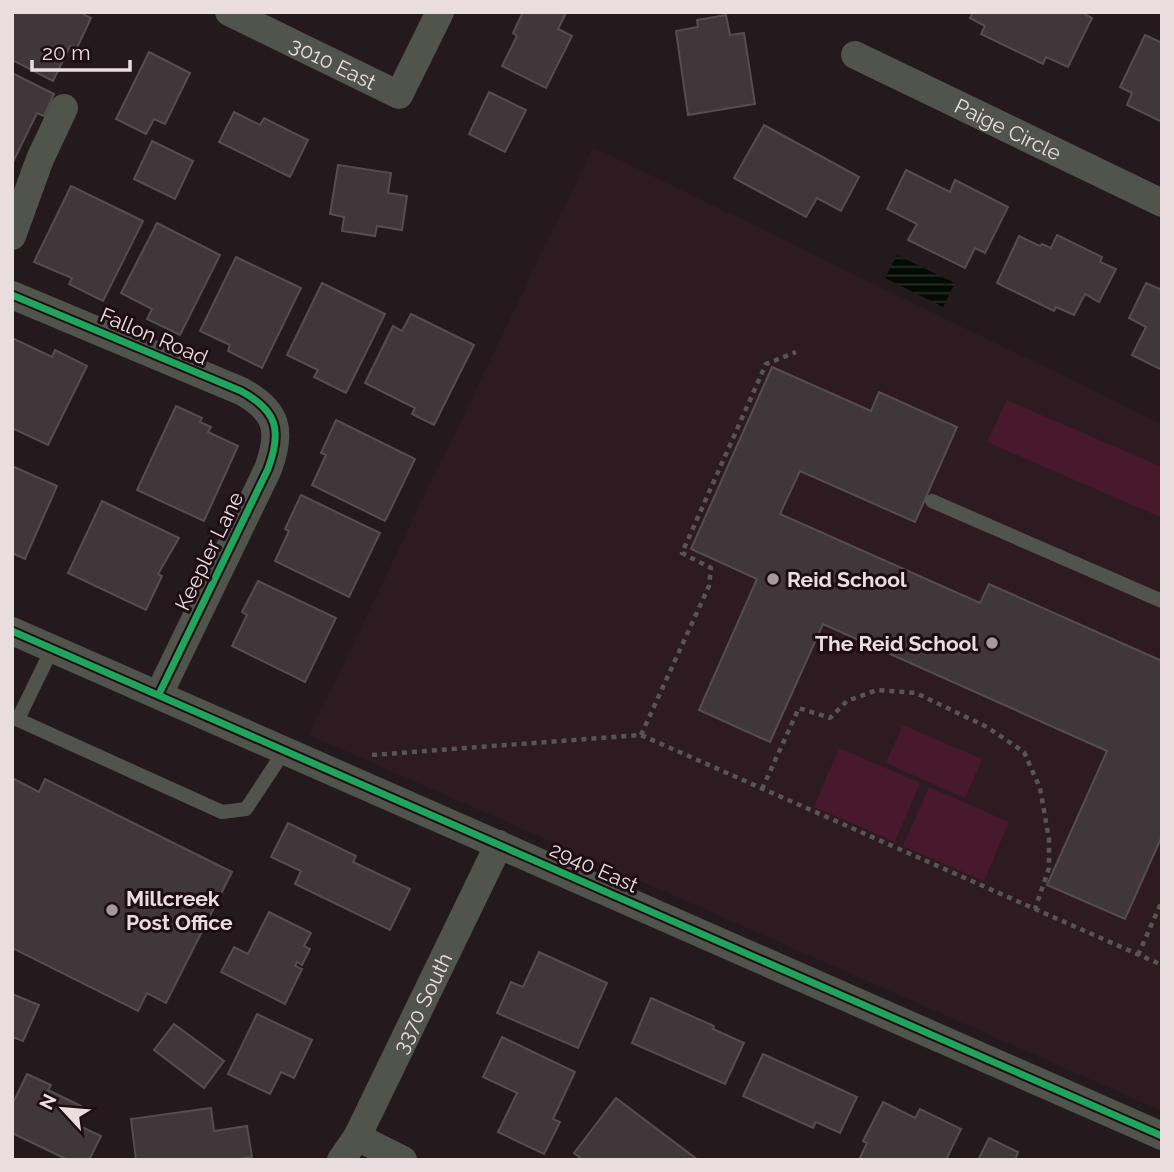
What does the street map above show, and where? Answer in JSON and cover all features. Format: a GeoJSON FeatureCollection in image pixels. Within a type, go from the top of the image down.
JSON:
{"type":"FeatureCollection","features":[{"type":"Feature","properties":{"kind":"street","name":"3010 East"},"geometry":{"type":"LineString","coordinates":[[229,12],[399,95],[440,12]]}},
{"type":"Feature","properties":{"kind":"street","name":"Paige Circle"},"geometry":{"type":"LineString","coordinates":[[856,55],[1162,203]]}},
{"type":"Feature","properties":{"kind":"street"},"geometry":{"type":"LineString","coordinates":[[12,236],[40,159],[64,108]]}},
{"type":"Feature","properties":{"kind":"street","name":"Fallon Road"},"geometry":{"type":"LineString","coordinates":[[12,295],[241,391],[260,403],[274,419]]}},
{"type":"Feature","properties":{"kind":"street","name":"Keepler Lane"},"geometry":{"type":"LineString","coordinates":[[159,694],[268,469],[275,444],[274,419]]}},
{"type":"Feature","properties":{"kind":"street","name":"2940 East"},"geometry":{"type":"LineString","coordinates":[[12,631],[1162,1136]]}},
{"type":"Feature","properties":{"kind":"street","name":"3370 South"},"geometry":{"type":"LineString","coordinates":[[349,1148],[499,844]]}},
{"type":"Feature","properties":{"kind":"street"},"geometry":{"type":"LineString","coordinates":[[349,1148],[403,1160]]}},
{"type":"Feature","properties":{"kind":"lane"},"geometry":{"type":"LineString","coordinates":[[932,501],[1162,601]]}},
{"type":"Feature","properties":{"kind":"lane"},"geometry":{"type":"LineString","coordinates":[[52,647],[15,718],[222,812],[246,808],[285,750]]}},
{"type":"Feature","properties":{"kind":"path"},"geometry":{"type":"LineString","coordinates":[[640,735],[709,586],[710,568],[682,553],[766,364],[796,352]]}},
{"type":"Feature","properties":{"kind":"path"},"geometry":{"type":"LineString","coordinates":[[762,789],[799,708],[830,718],[847,701],[877,690],[916,693],[987,727],[1024,752],[1040,788],[1049,839],[1049,868],[1035,909]]}},
{"type":"Feature","properties":{"kind":"path"},"geometry":{"type":"LineString","coordinates":[[344,776],[355,757],[640,735],[1162,965]]}},
{"type":"Feature","properties":{"kind":"path"},"geometry":{"type":"LineString","coordinates":[[1138,955],[1162,901]]}},
{"type":"Feature","properties":{"kind":"shaded area","name":"Reid School"},"geometry":{"type":"Polygon","coordinates":[[[593,147],[1162,424],[1162,1111],[309,735],[593,147]]]}},
{"type":"Feature","properties":{"kind":"shaded area"},"geometry":{"type":"Polygon","coordinates":[[[897,255],[955,283],[943,307],[885,278],[897,255]]]}},
{"type":"Feature","properties":{"kind":"shaded area"},"geometry":{"type":"Polygon","coordinates":[[[1007,400],[1162,467],[1162,518],[987,442],[1007,400]]]}},
{"type":"Feature","properties":{"kind":"shaded area"},"geometry":{"type":"Polygon","coordinates":[[[903,725],[982,759],[965,798],[886,763],[903,725]]]}},
{"type":"Feature","properties":{"kind":"shaded area"},"geometry":{"type":"Polygon","coordinates":[[[839,748],[920,783],[895,842],[814,807],[839,748]]]}},
{"type":"Feature","properties":{"kind":"shaded area"},"geometry":{"type":"Polygon","coordinates":[[[929,787],[1009,822],[984,881],[903,846],[929,787]]]}},
{"type":"Feature","properties":{"kind":"building"},"geometry":{"type":"Polygon","coordinates":[[[12,12],[79,12],[91,18],[76,50],[70,46],[53,81],[12,60],[12,12]]]}},
{"type":"Feature","properties":{"kind":"building"},"geometry":{"type":"Polygon","coordinates":[[[523,12],[566,13],[558,29],[572,36],[546,88],[502,66],[517,36],[513,33],[523,12]]]}},
{"type":"Feature","properties":{"kind":"building"},"geometry":{"type":"Polygon","coordinates":[[[973,12],[1081,12],[1092,18],[1068,67],[1046,57],[1043,64],[981,34],[985,26],[970,18],[973,12]]]}},
{"type":"Feature","properties":{"kind":"building"},"geometry":{"type":"Polygon","coordinates":[[[726,15],[730,35],[744,33],[755,104],[688,115],[676,31],[698,27],[697,20],[726,15]]]}},
{"type":"Feature","properties":{"kind":"building"},"geometry":{"type":"Polygon","coordinates":[[[1145,35],[1162,43],[1162,122],[1127,105],[1132,93],[1120,87],[1145,35]]]}},
{"type":"Feature","properties":{"kind":"building"},"geometry":{"type":"Polygon","coordinates":[[[149,52],[190,73],[165,124],[154,119],[146,134],[116,119],[149,52]]]}},
{"type":"Feature","properties":{"kind":"building"},"geometry":{"type":"Polygon","coordinates":[[[12,73],[54,94],[44,116],[37,113],[13,162],[12,73]]]}},
{"type":"Feature","properties":{"kind":"building"},"geometry":{"type":"Polygon","coordinates":[[[489,92],[526,110],[505,152],[469,134],[489,92]]]}},
{"type":"Feature","properties":{"kind":"building"},"geometry":{"type":"Polygon","coordinates":[[[234,112],[260,125],[264,118],[308,140],[290,177],[219,142],[234,112]]]}},
{"type":"Feature","properties":{"kind":"building"},"geometry":{"type":"Polygon","coordinates":[[[764,125],[859,177],[841,211],[817,198],[806,217],[734,178],[764,125]]]}},
{"type":"Feature","properties":{"kind":"building"},"geometry":{"type":"Polygon","coordinates":[[[152,141],[193,161],[175,199],[134,179],[152,141]]]}},
{"type":"Feature","properties":{"kind":"building"},"geometry":{"type":"Polygon","coordinates":[[[338,165],[391,173],[388,193],[407,196],[402,230],[377,226],[375,236],[342,231],[344,217],[330,214],[338,165]]]}},
{"type":"Feature","properties":{"kind":"building"},"geometry":{"type":"Polygon","coordinates":[[[906,170],[950,192],[955,180],[1008,207],[985,253],[975,248],[965,268],[908,240],[917,224],[887,209],[906,170]]]}},
{"type":"Feature","properties":{"kind":"building"},"geometry":{"type":"Polygon","coordinates":[[[71,186],[143,221],[103,301],[69,284],[72,278],[34,262],[71,186]]]}},
{"type":"Feature","properties":{"kind":"building"},"geometry":{"type":"Polygon","coordinates":[[[157,223],[220,255],[180,335],[147,319],[152,309],[121,293],[157,223]]]}},
{"type":"Feature","properties":{"kind":"building"},"geometry":{"type":"Polygon","coordinates":[[[1057,235],[1102,257],[1100,262],[1116,269],[1099,302],[1085,294],[1074,315],[1056,307],[1054,311],[997,283],[1019,236],[1051,248],[1057,235]]]}},
{"type":"Feature","properties":{"kind":"building"},"geometry":{"type":"Polygon","coordinates":[[[236,257],[301,288],[262,368],[228,351],[230,345],[200,331],[236,257]]]}},
{"type":"Feature","properties":{"kind":"building"},"geometry":{"type":"Polygon","coordinates":[[[322,283],[385,314],[346,393],[314,377],[318,370],[287,355],[322,283]]]}},
{"type":"Feature","properties":{"kind":"building"},"geometry":{"type":"Polygon","coordinates":[[[1146,283],[1162,290],[1162,370],[1132,355],[1146,327],[1129,318],[1146,283]]]}},
{"type":"Feature","properties":{"kind":"building"},"geometry":{"type":"Polygon","coordinates":[[[411,314],[474,345],[434,425],[412,414],[415,408],[365,383],[393,326],[402,331],[411,314]]]}},
{"type":"Feature","properties":{"kind":"building"},"geometry":{"type":"Polygon","coordinates":[[[12,338],[52,357],[55,350],[87,366],[48,445],[12,428],[12,338]]]}},
{"type":"Feature","properties":{"kind":"building","name":"The Reid School"},"geometry":{"type":"Polygon","coordinates":[[[772,367],[871,411],[879,392],[957,427],[915,522],[800,471],[780,514],[980,603],[989,584],[1162,661],[1162,836],[1125,919],[1047,885],[1107,751],[823,624],[770,742],[699,710],[757,579],[691,549],[772,367]]]}},
{"type":"Feature","properties":{"kind":"building"},"geometry":{"type":"Polygon","coordinates":[[[176,406],[202,418],[200,422],[211,427],[208,432],[238,446],[204,521],[137,490],[176,406]]]}},
{"type":"Feature","properties":{"kind":"building"},"geometry":{"type":"Polygon","coordinates":[[[336,420],[415,459],[385,521],[312,485],[326,455],[321,453],[336,420]]]}},
{"type":"Feature","properties":{"kind":"building"},"geometry":{"type":"Polygon","coordinates":[[[12,466],[57,486],[25,559],[12,553],[12,466]]]}},
{"type":"Feature","properties":{"kind":"building"},"geometry":{"type":"Polygon","coordinates":[[[301,495],[380,533],[349,597],[275,561],[289,531],[285,529],[301,495]]]}},
{"type":"Feature","properties":{"kind":"building"},"geometry":{"type":"Polygon","coordinates":[[[102,501],[179,538],[158,574],[162,576],[146,610],[68,573],[102,501]]]}},
{"type":"Feature","properties":{"kind":"building"},"geometry":{"type":"Polygon","coordinates":[[[258,581],[336,618],[305,682],[232,646],[247,615],[242,612],[258,581]]]}},
{"type":"Feature","properties":{"kind":"building","name":"Millcreek Post Office"},"geometry":{"type":"Polygon","coordinates":[[[12,778],[39,792],[45,779],[232,872],[166,1003],[147,993],[138,1011],[12,948],[12,778]]]}},
{"type":"Feature","properties":{"kind":"building"},"geometry":{"type":"Polygon","coordinates":[[[288,823],[356,856],[353,862],[410,889],[390,930],[295,884],[301,871],[271,857],[288,823]]]}},
{"type":"Feature","properties":{"kind":"building"},"geometry":{"type":"Polygon","coordinates":[[[269,912],[311,933],[304,946],[310,949],[302,965],[297,962],[295,966],[302,969],[285,1004],[221,972],[234,947],[248,954],[269,912]]]}},
{"type":"Feature","properties":{"kind":"building"},"geometry":{"type":"Polygon","coordinates":[[[539,952],[607,983],[578,1048],[497,1013],[511,982],[523,987],[539,952]]]}},
{"type":"Feature","properties":{"kind":"building"},"geometry":{"type":"Polygon","coordinates":[[[12,994],[39,1005],[23,1041],[12,1037],[12,994]]]}},
{"type":"Feature","properties":{"kind":"building"},"geometry":{"type":"Polygon","coordinates":[[[651,998],[714,1026],[713,1029],[744,1043],[725,1084],[632,1043],[651,998]]]}},
{"type":"Feature","properties":{"kind":"building"},"geometry":{"type":"Polygon","coordinates":[[[257,1014],[312,1040],[294,1078],[281,1072],[270,1094],[228,1074],[257,1014]]]}},
{"type":"Feature","properties":{"kind":"building"},"geometry":{"type":"Polygon","coordinates":[[[174,1024],[224,1061],[204,1088],[154,1050],[174,1024]]]}},
{"type":"Feature","properties":{"kind":"building"},"geometry":{"type":"Polygon","coordinates":[[[502,1037],[575,1072],[553,1119],[560,1122],[544,1154],[498,1132],[517,1093],[483,1077],[502,1037]]]}},
{"type":"Feature","properties":{"kind":"building"},"geometry":{"type":"Polygon","coordinates":[[[763,1054],[857,1097],[840,1133],[816,1122],[813,1128],[743,1096],[763,1054]]]}},
{"type":"Feature","properties":{"kind":"building"},"geometry":{"type":"Polygon","coordinates":[[[27,1074],[51,1085],[48,1090],[81,1106],[73,1123],[101,1136],[89,1160],[68,1160],[12,1133],[12,1105],[27,1074]]]}},
{"type":"Feature","properties":{"kind":"building"},"geometry":{"type":"Polygon","coordinates":[[[616,1098],[698,1160],[583,1160],[574,1153],[616,1098]]]}},
{"type":"Feature","properties":{"kind":"building"},"geometry":{"type":"Polygon","coordinates":[[[883,1102],[915,1118],[920,1109],[961,1129],[946,1160],[859,1160],[867,1143],[863,1141],[883,1102]]]}},
{"type":"Feature","properties":{"kind":"building"},"geometry":{"type":"Polygon","coordinates":[[[211,1108],[214,1131],[247,1126],[252,1157],[232,1160],[136,1160],[131,1119],[211,1108]]]}},
{"type":"Feature","properties":{"kind":"building"},"geometry":{"type":"Polygon","coordinates":[[[989,1138],[1018,1152],[1015,1160],[978,1160],[989,1138]]]}},
{"type":"Feature","properties":{"kind":"cycle path"},"geometry":{"type":"LineString","coordinates":[[12,295],[241,391],[263,406],[274,423],[275,444],[268,469],[159,694]]}},
{"type":"Feature","properties":{"kind":"cycle path"},"geometry":{"type":"LineString","coordinates":[[12,631],[1162,1136]]}},
{"type":"Feature","properties":{"kind":"place","name":"Reid School"},"geometry":{"type":"Point","coordinates":[773,579]}},
{"type":"Feature","properties":{"kind":"place","name":"The Reid School"},"geometry":{"type":"Point","coordinates":[992,643]}},
{"type":"Feature","properties":{"kind":"place","name":"Millcreek Post Office"},"geometry":{"type":"Point","coordinates":[112,910]}}]}
